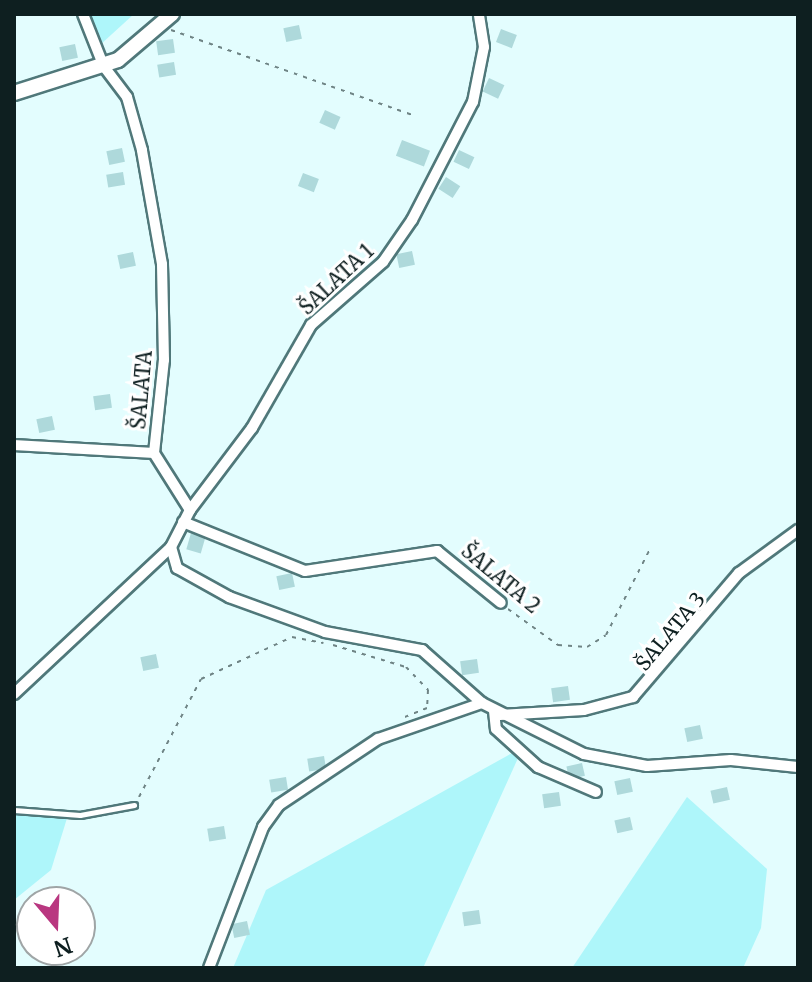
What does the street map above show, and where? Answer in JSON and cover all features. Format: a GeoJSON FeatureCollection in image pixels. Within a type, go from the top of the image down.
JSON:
{"type":"FeatureCollection","features":[{"type":"Feature","properties":{"kind":"street","name":"ŠALATA"},"geometry":{"type":"LineString","coordinates":[[83,14],[104,67],[127,97],[162,264],[164,360],[154,453],[190,510]]}},
{"type":"Feature","properties":{"kind":"street"},"geometry":{"type":"LineString","coordinates":[[14,93],[104,67],[172,14]]}},
{"type":"Feature","properties":{"kind":"street","name":"ŠALATA 1"},"geometry":{"type":"LineString","coordinates":[[190,510],[252,428],[311,325],[383,262],[412,220],[473,102],[484,47],[479,14]]}},
{"type":"Feature","properties":{"kind":"street"},"geometry":{"type":"LineString","coordinates":[[14,445],[154,453]]}},
{"type":"Feature","properties":{"kind":"street"},"geometry":{"type":"LineString","coordinates":[[14,694],[171,547],[190,510]]}},
{"type":"Feature","properties":{"kind":"street","name":"ŠALATA 2"},"geometry":{"type":"LineString","coordinates":[[183,522],[305,571],[437,551],[501,603]]}},
{"type":"Feature","properties":{"kind":"street","name":"ŠALATA 3"},"geometry":{"type":"LineString","coordinates":[[497,713],[584,710],[633,697],[739,573],[798,530]]}},
{"type":"Feature","properties":{"kind":"street"},"geometry":{"type":"LineString","coordinates":[[171,547],[177,568],[229,597],[325,632],[422,650],[497,713],[599,758],[647,766],[731,760],[798,767]]}},
{"type":"Feature","properties":{"kind":"street"},"geometry":{"type":"LineString","coordinates":[[209,968],[263,827],[279,805],[378,739],[482,703]]}},
{"type":"Feature","properties":{"kind":"street"},"geometry":{"type":"LineString","coordinates":[[497,713],[496,729],[538,767],[596,792]]}},
{"type":"Feature","properties":{"kind":"lane"},"geometry":{"type":"LineString","coordinates":[[14,810],[80,815],[134,805]]}},
{"type":"Feature","properties":{"kind":"path"},"geometry":{"type":"LineString","coordinates":[[155,25],[412,115]]}},
{"type":"Feature","properties":{"kind":"path","name":"ŠALATA 2"},"geometry":{"type":"LineString","coordinates":[[501,603],[558,645],[587,647],[606,635],[650,549]]}},
{"type":"Feature","properties":{"kind":"path"},"geometry":{"type":"LineString","coordinates":[[134,805],[201,679],[292,637],[406,667],[428,690],[427,708],[388,724]]}},
{"type":"Feature","properties":{"kind":"shaded area"},"geometry":{"type":"Polygon","coordinates":[[[87,14],[134,14],[100,45],[87,14]]]}},
{"type":"Feature","properties":{"kind":"shaded area"},"geometry":{"type":"Polygon","coordinates":[[[523,747],[423,968],[233,968],[266,890],[523,747]]]}},
{"type":"Feature","properties":{"kind":"shaded area"},"geometry":{"type":"Polygon","coordinates":[[[687,797],[767,869],[761,928],[743,968],[572,968],[687,797]]]}},
{"type":"Feature","properties":{"kind":"shaded area"},"geometry":{"type":"Polygon","coordinates":[[[14,812],[68,815],[51,870],[31,886],[16,886],[14,900],[14,812]]]}},
{"type":"Feature","properties":{"kind":"building"},"geometry":{"type":"Polygon","coordinates":[[[299,25],[302,39],[286,42],[283,28],[299,25]]]}},
{"type":"Feature","properties":{"kind":"building"},"geometry":{"type":"Polygon","coordinates":[[[501,29],[517,35],[512,48],[496,42],[501,29]]]}},
{"type":"Feature","properties":{"kind":"building"},"geometry":{"type":"Polygon","coordinates":[[[173,39],[175,53],[158,55],[156,41],[173,39]]]}},
{"type":"Feature","properties":{"kind":"building"},"geometry":{"type":"Polygon","coordinates":[[[75,44],[78,58],[62,61],[59,47],[75,44]]]}},
{"type":"Feature","properties":{"kind":"building"},"geometry":{"type":"Polygon","coordinates":[[[174,62],[176,75],[159,77],[157,65],[174,62]]]}},
{"type":"Feature","properties":{"kind":"building"},"geometry":{"type":"Polygon","coordinates":[[[489,78],[504,85],[498,99],[483,92],[489,78]]]}},
{"type":"Feature","properties":{"kind":"building"},"geometry":{"type":"Polygon","coordinates":[[[325,110],[341,117],[335,130],[319,123],[325,110]]]}},
{"type":"Feature","properties":{"kind":"building"},"geometry":{"type":"Polygon","coordinates":[[[402,140],[430,151],[424,167],[396,156],[402,140]]]}},
{"type":"Feature","properties":{"kind":"building"},"geometry":{"type":"Polygon","coordinates":[[[122,148],[125,162],[109,165],[106,151],[122,148]]]}},
{"type":"Feature","properties":{"kind":"building"},"geometry":{"type":"Polygon","coordinates":[[[459,150],[474,157],[469,169],[454,162],[459,150]]]}},
{"type":"Feature","properties":{"kind":"building"},"geometry":{"type":"Polygon","coordinates":[[[123,172],[125,185],[108,187],[106,175],[123,172]]]}},
{"type":"Feature","properties":{"kind":"building"},"geometry":{"type":"Polygon","coordinates":[[[303,173],[319,179],[314,192],[298,186],[303,173]]]}},
{"type":"Feature","properties":{"kind":"building"},"geometry":{"type":"Polygon","coordinates":[[[446,177],[460,186],[453,198],[438,189],[446,177]]]}},
{"type":"Feature","properties":{"kind":"building"},"geometry":{"type":"Polygon","coordinates":[[[412,251],[415,265],[399,268],[396,254],[412,251]]]}},
{"type":"Feature","properties":{"kind":"building"},"geometry":{"type":"Polygon","coordinates":[[[133,252],[136,266],[120,269],[117,255],[133,252]]]}},
{"type":"Feature","properties":{"kind":"building"},"geometry":{"type":"Polygon","coordinates":[[[110,394],[112,408],[95,410],[93,396],[110,394]]]}},
{"type":"Feature","properties":{"kind":"building"},"geometry":{"type":"Polygon","coordinates":[[[52,416],[55,430],[39,433],[36,419],[52,416]]]}},
{"type":"Feature","properties":{"kind":"building"},"geometry":{"type":"Polygon","coordinates":[[[191,533],[205,537],[201,553],[186,549],[191,533]]]}},
{"type":"Feature","properties":{"kind":"building"},"geometry":{"type":"Polygon","coordinates":[[[292,573],[295,587],[279,590],[276,576],[292,573]]]}},
{"type":"Feature","properties":{"kind":"building"},"geometry":{"type":"Polygon","coordinates":[[[156,654],[159,668],[143,671],[140,657],[156,654]]]}},
{"type":"Feature","properties":{"kind":"building"},"geometry":{"type":"Polygon","coordinates":[[[477,659],[479,673],[462,675],[460,661],[477,659]]]}},
{"type":"Feature","properties":{"kind":"building"},"geometry":{"type":"Polygon","coordinates":[[[568,686],[570,700],[553,702],[551,688],[568,686]]]}},
{"type":"Feature","properties":{"kind":"building"},"geometry":{"type":"Polygon","coordinates":[[[700,725],[703,739],[687,742],[684,728],[700,725]]]}},
{"type":"Feature","properties":{"kind":"building"},"geometry":{"type":"Polygon","coordinates":[[[324,756],[326,769],[309,771],[307,759],[324,756]]]}},
{"type":"Feature","properties":{"kind":"building"},"geometry":{"type":"Polygon","coordinates":[[[582,763],[585,776],[569,779],[566,767],[582,763]]]}},
{"type":"Feature","properties":{"kind":"building"},"geometry":{"type":"Polygon","coordinates":[[[286,777],[288,790],[271,792],[269,780],[286,777]]]}},
{"type":"Feature","properties":{"kind":"building"},"geometry":{"type":"Polygon","coordinates":[[[630,778],[633,792],[617,795],[614,781],[630,778]]]}},
{"type":"Feature","properties":{"kind":"building"},"geometry":{"type":"Polygon","coordinates":[[[727,787],[730,800],[713,803],[710,791],[727,787]]]}},
{"type":"Feature","properties":{"kind":"building"},"geometry":{"type":"Polygon","coordinates":[[[559,792],[561,806],[544,808],[542,794],[559,792]]]}},
{"type":"Feature","properties":{"kind":"building"},"geometry":{"type":"Polygon","coordinates":[[[630,817],[633,830],[617,833],[614,821],[630,817]]]}},
{"type":"Feature","properties":{"kind":"building"},"geometry":{"type":"Polygon","coordinates":[[[224,826],[226,839],[209,841],[207,829],[224,826]]]}},
{"type":"Feature","properties":{"kind":"building"},"geometry":{"type":"Polygon","coordinates":[[[479,910],[481,924],[464,926],[462,912],[479,910]]]}},
{"type":"Feature","properties":{"kind":"building"},"geometry":{"type":"Polygon","coordinates":[[[247,921],[250,935],[234,938],[231,924],[247,921]]]}}]}
